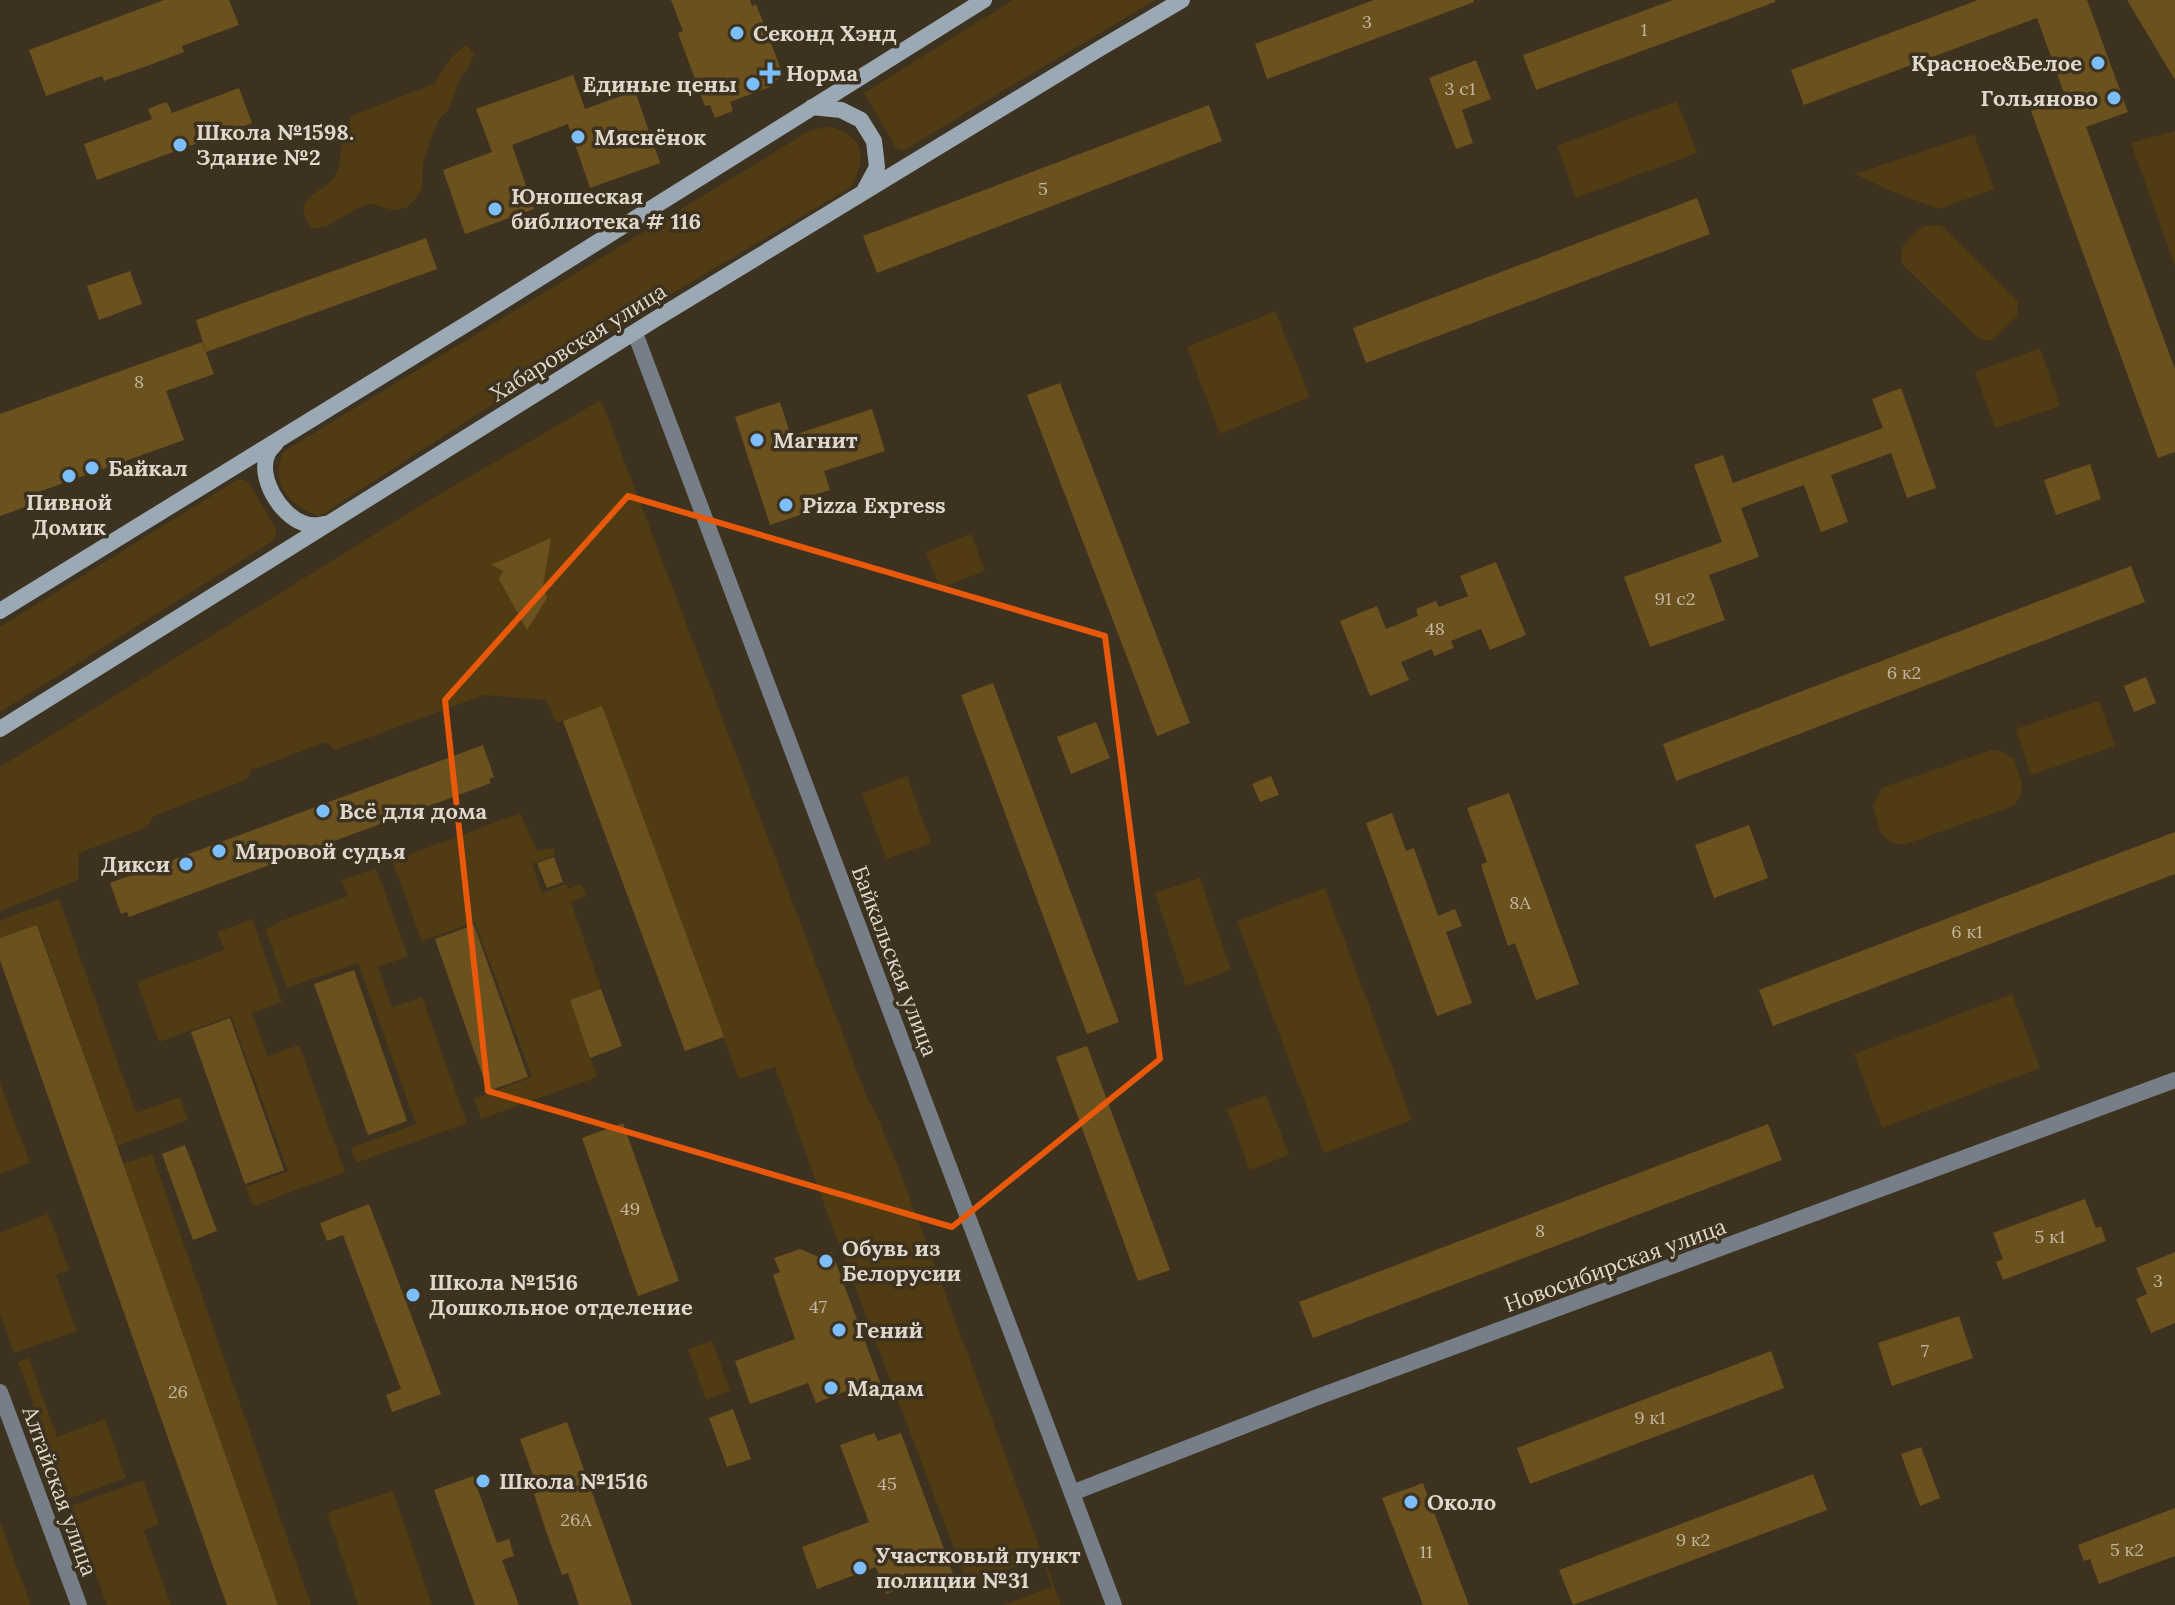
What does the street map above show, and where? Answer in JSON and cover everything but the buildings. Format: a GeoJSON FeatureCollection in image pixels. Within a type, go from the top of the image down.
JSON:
{"type":"FeatureCollection","features":[{"type":"Feature","properties":{"kind":"main road"},"geometry":{"type":"LineString","coordinates":[[0,611],[984,0]]}},
{"type":"Feature","properties":{"kind":"main road","name":"Хабаровская улица"},"geometry":{"type":"LineString","coordinates":[[0,729],[863,192],[1182,0]]}},
{"type":"Feature","properties":{"kind":"main road"},"geometry":{"type":"LineString","coordinates":[[812,107],[841,110],[861,120],[874,141],[877,167],[863,192]]}},
{"type":"Feature","properties":{"kind":"main road"},"geometry":{"type":"LineString","coordinates":[[280,438],[268,453],[265,469],[269,487],[279,504],[290,516],[303,523],[317,526],[332,522]]}},
{"type":"Feature","properties":{"kind":"street","name":"Байкальская улица"},"geometry":{"type":"LineString","coordinates":[[635,333],[1114,1605]]}},
{"type":"Feature","properties":{"kind":"street","name":"Новосибирская улица"},"geometry":{"type":"LineString","coordinates":[[1072,1493],[1305,1402],[2175,1080]]}},
{"type":"Feature","properties":{"kind":"street","name":"Алтайская улица"},"geometry":{"type":"LineString","coordinates":[[0,1392],[79,1605]]}},
{"type":"Feature","properties":{"kind":"highlighted area"},"geometry":{"type":"Polygon","coordinates":[[[628,496],[1105,636],[1160,1059],[952,1227],[488,1091],[445,700],[628,496]]]}},
{"type":"Feature","properties":{"kind":"shaded area"},"geometry":{"type":"Polygon","coordinates":[[[1013,0],[1155,0],[904,150],[896,148],[864,93],[1013,0]]]}},
{"type":"Feature","properties":{"kind":"shaded area"},"geometry":{"type":"Polygon","coordinates":[[[467,45],[474,55],[461,76],[448,111],[439,119],[423,164],[422,189],[415,199],[406,208],[394,210],[370,204],[325,227],[312,228],[305,218],[303,205],[334,178],[340,159],[341,132],[350,123],[350,116],[434,84],[444,67],[467,45]]]}},
{"type":"Feature","properties":{"kind":"shaded area"},"geometry":{"type":"Polygon","coordinates":[[[1677,101],[1697,153],[1576,198],[1557,146],[1677,101]]]}},
{"type":"Feature","properties":{"kind":"shaded area"},"geometry":{"type":"Polygon","coordinates":[[[829,126],[850,136],[860,149],[860,166],[851,187],[564,358],[323,514],[318,516],[298,506],[284,492],[279,474],[283,452],[809,131],[829,126]]]}},
{"type":"Feature","properties":{"kind":"shaded area"},"geometry":{"type":"Polygon","coordinates":[[[2175,131],[2175,266],[2131,143],[2175,131]]]}},
{"type":"Feature","properties":{"kind":"shaded area"},"geometry":{"type":"Polygon","coordinates":[[[1974,134],[1994,189],[1939,209],[1855,174],[1974,134]]]}},
{"type":"Feature","properties":{"kind":"shaded area"},"geometry":{"type":"Polygon","coordinates":[[[1941,225],[2018,301],[2017,316],[1992,341],[1979,339],[1901,263],[1902,247],[1923,226],[1941,225]]]}},
{"type":"Feature","properties":{"kind":"shaded area"},"geometry":{"type":"Polygon","coordinates":[[[1275,311],[1310,397],[1220,434],[1187,347],[1275,311]]]}},
{"type":"Feature","properties":{"kind":"shaded area"},"geometry":{"type":"Polygon","coordinates":[[[2040,348],[2060,406],[1995,428],[1975,372],[2040,348]]]}},
{"type":"Feature","properties":{"kind":"shaded area"},"geometry":{"type":"Polygon","coordinates":[[[601,400],[866,1095],[903,1180],[1061,1605],[1003,1605],[1052,1587],[1042,1558],[967,1583],[775,1067],[739,1079],[602,707],[556,723],[546,700],[484,695],[335,750],[326,742],[251,770],[248,779],[154,816],[147,827],[79,853],[78,880],[0,911],[0,767],[428,501],[601,400]]]}},
{"type":"Feature","properties":{"kind":"shaded area"},"geometry":{"type":"Polygon","coordinates":[[[237,480],[249,483],[276,529],[271,542],[0,712],[0,627],[237,480]]]}},
{"type":"Feature","properties":{"kind":"shaded area"},"geometry":{"type":"Polygon","coordinates":[[[971,534],[985,571],[940,588],[926,552],[971,534]]]}},
{"type":"Feature","properties":{"kind":"shaded area"},"geometry":{"type":"Polygon","coordinates":[[[2099,701],[2115,746],[2031,775],[2016,729],[2099,701]]]}},
{"type":"Feature","properties":{"kind":"shaded area"},"geometry":{"type":"Polygon","coordinates":[[[1992,750],[2001,751],[2014,759],[2022,784],[2021,794],[2014,806],[1906,844],[1890,842],[1882,834],[1873,806],[1881,788],[1992,750]]]}},
{"type":"Feature","properties":{"kind":"shaded area"},"geometry":{"type":"Polygon","coordinates":[[[907,776],[931,843],[886,859],[862,793],[907,776]]]}},
{"type":"Feature","properties":{"kind":"shaded area"},"geometry":{"type":"Polygon","coordinates":[[[520,813],[537,851],[553,848],[555,855],[532,864],[542,893],[566,884],[568,889],[581,884],[586,896],[571,902],[601,989],[570,1000],[597,1077],[481,1119],[474,1099],[532,1077],[475,922],[422,941],[392,861],[520,813]]]}},
{"type":"Feature","properties":{"kind":"shaded area"},"geometry":{"type":"Polygon","coordinates":[[[376,868],[408,956],[378,967],[392,1007],[422,997],[467,1123],[356,1163],[351,1148],[416,1124],[358,963],[287,988],[265,929],[348,896],[342,880],[376,868]]]}},
{"type":"Feature","properties":{"kind":"shaded area"},"geometry":{"type":"Polygon","coordinates":[[[1200,878],[1231,970],[1186,986],[1155,893],[1200,878]]]}},
{"type":"Feature","properties":{"kind":"shaded area"},"geometry":{"type":"Polygon","coordinates":[[[1325,888],[1412,1120],[1324,1153],[1237,921],[1325,888]]]}},
{"type":"Feature","properties":{"kind":"shaded area"},"geometry":{"type":"Polygon","coordinates":[[[59,899],[136,1113],[180,1097],[188,1120],[117,1146],[38,925],[0,939],[0,920],[59,899]]]}},
{"type":"Feature","properties":{"kind":"shaded area"},"geometry":{"type":"Polygon","coordinates":[[[252,919],[282,1002],[252,1013],[268,1056],[299,1045],[345,1172],[253,1206],[246,1187],[288,1171],[231,1016],[159,1042],[137,982],[224,950],[218,932],[252,919]]]}},
{"type":"Feature","properties":{"kind":"shaded area"},"geometry":{"type":"Polygon","coordinates":[[[2012,994],[2040,1068],[1882,1128],[1854,1054],[2012,994]]]}},
{"type":"Feature","properties":{"kind":"shaded area"},"geometry":{"type":"Polygon","coordinates":[[[0,1083],[30,1163],[0,1174],[0,1083]]]}},
{"type":"Feature","properties":{"kind":"shaded area"},"geometry":{"type":"Polygon","coordinates":[[[1266,1095],[1289,1155],[1250,1170],[1227,1110],[1266,1095]]]}},
{"type":"Feature","properties":{"kind":"shaded area"},"geometry":{"type":"Polygon","coordinates":[[[152,1154],[311,1605],[278,1605],[123,1164],[152,1154]]]}},
{"type":"Feature","properties":{"kind":"shaded area"},"geometry":{"type":"Polygon","coordinates":[[[48,1214],[69,1270],[56,1275],[77,1331],[14,1353],[0,1314],[0,1232],[48,1214]]]}},
{"type":"Feature","properties":{"kind":"shaded area"},"geometry":{"type":"Polygon","coordinates":[[[712,1341],[730,1391],[706,1400],[688,1349],[712,1341]]]}},
{"type":"Feature","properties":{"kind":"shaded area"},"geometry":{"type":"Polygon","coordinates":[[[29,1358],[57,1437],[105,1419],[126,1478],[68,1499],[18,1362],[29,1358]]]}},
{"type":"Feature","properties":{"kind":"shaded area"},"geometry":{"type":"Polygon","coordinates":[[[143,1480],[159,1524],[144,1530],[171,1605],[107,1605],[71,1506],[143,1480]]]}},
{"type":"Feature","properties":{"kind":"shaded area"},"geometry":{"type":"Polygon","coordinates":[[[393,1491],[432,1605],[358,1605],[327,1513],[393,1491]]]}},
{"type":"Feature","properties":{"kind":"shaded area"},"geometry":{"type":"Polygon","coordinates":[[[0,1522],[31,1605],[0,1605],[0,1522]]]}},
{"type":"Feature","properties":{"kind":"place","name":"Секонд Хэнд"},"geometry":{"type":"Point","coordinates":[737,33]}},
{"type":"Feature","properties":{"kind":"place","name":"Красное&Белое"},"geometry":{"type":"Point","coordinates":[2098,63]}},
{"type":"Feature","properties":{"kind":"place","name":"Норма"},"geometry":{"type":"Point","coordinates":[770,73]}},
{"type":"Feature","properties":{"kind":"place","name":"Единые цены"},"geometry":{"type":"Point","coordinates":[753,84]}},
{"type":"Feature","properties":{"kind":"place","name":"Гольяново"},"geometry":{"type":"Point","coordinates":[2114,98]}},
{"type":"Feature","properties":{"kind":"place","name":"Мяснёнок"},"geometry":{"type":"Point","coordinates":[578,137]}},
{"type":"Feature","properties":{"kind":"place","name":"Школа №1598. Здание №2"},"geometry":{"type":"Point","coordinates":[180,145]}},
{"type":"Feature","properties":{"kind":"place","name":"Юношеская библиотека # 116"},"geometry":{"type":"Point","coordinates":[495,209]}},
{"type":"Feature","properties":{"kind":"place","name":"Магнит"},"geometry":{"type":"Point","coordinates":[757,440]}},
{"type":"Feature","properties":{"kind":"place","name":"Байкал"},"geometry":{"type":"Point","coordinates":[92,468]}},
{"type":"Feature","properties":{"kind":"place","name":"Пивной Домик"},"geometry":{"type":"Point","coordinates":[69,476]}},
{"type":"Feature","properties":{"kind":"place","name":"Pizza Express"},"geometry":{"type":"Point","coordinates":[786,505]}},
{"type":"Feature","properties":{"kind":"place","name":"Всё для дома"},"geometry":{"type":"Point","coordinates":[323,811]}},
{"type":"Feature","properties":{"kind":"place","name":"Мировой судья"},"geometry":{"type":"Point","coordinates":[219,851]}},
{"type":"Feature","properties":{"kind":"place","name":"Дикси"},"geometry":{"type":"Point","coordinates":[186,864]}},
{"type":"Feature","properties":{"kind":"place","name":"Обувь из Белорусии"},"geometry":{"type":"Point","coordinates":[826,1261]}},
{"type":"Feature","properties":{"kind":"place","name":"Школа №1516 Дошкольное отделение"},"geometry":{"type":"Point","coordinates":[413,1295]}},
{"type":"Feature","properties":{"kind":"place","name":"Гений"},"geometry":{"type":"Point","coordinates":[839,1330]}},
{"type":"Feature","properties":{"kind":"place","name":"Мадам"},"geometry":{"type":"Point","coordinates":[831,1388]}},
{"type":"Feature","properties":{"kind":"place","name":"Школа №1516"},"geometry":{"type":"Point","coordinates":[483,1481]}},
{"type":"Feature","properties":{"kind":"place","name":"Около"},"geometry":{"type":"Point","coordinates":[1411,1502]}},
{"type":"Feature","properties":{"kind":"place","name":"Участковый пункт полиции №31"},"geometry":{"type":"Point","coordinates":[860,1568]}}]}
